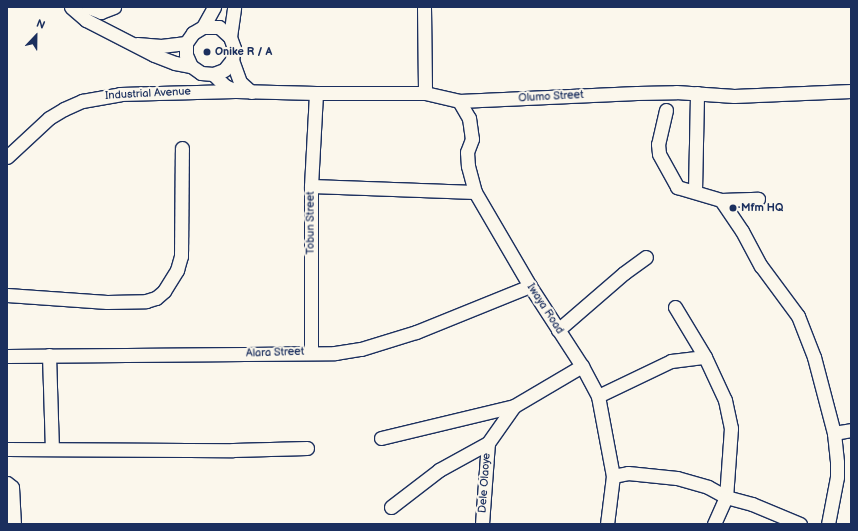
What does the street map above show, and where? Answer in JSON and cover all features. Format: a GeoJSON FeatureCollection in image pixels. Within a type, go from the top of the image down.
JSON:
{"type":"FeatureCollection","features":[{"type":"Feature","properties":{"kind":"street"},"geometry":{"type":"LineString","coordinates":[[71,7],[86,20],[131,43],[174,63],[191,66],[201,73],[213,74],[224,70],[232,60],[234,48],[230,37],[234,7]]}},
{"type":"Feature","properties":{"kind":"street"},"geometry":{"type":"LineString","coordinates":[[88,7],[101,12],[114,7]]}},
{"type":"Feature","properties":{"kind":"street"},"geometry":{"type":"LineString","coordinates":[[204,27],[214,7]]}},
{"type":"Feature","properties":{"kind":"street"},"geometry":{"type":"LineString","coordinates":[[424,7],[425,94]]}},
{"type":"Feature","properties":{"kind":"street"},"geometry":{"type":"LineString","coordinates":[[191,66],[186,55],[186,43],[193,33],[204,27],[219,28],[230,37]]}},
{"type":"Feature","properties":{"kind":"street"},"geometry":{"type":"LineString","coordinates":[[131,43],[161,46],[186,43]]}},
{"type":"Feature","properties":{"kind":"street"},"geometry":{"type":"LineString","coordinates":[[232,60],[240,82],[251,92]]}},
{"type":"Feature","properties":{"kind":"street"},"geometry":{"type":"LineString","coordinates":[[213,74],[225,86],[236,91]]}},
{"type":"Feature","properties":{"kind":"street","name":"Industrial Avenue"},"geometry":{"type":"LineString","coordinates":[[7,157],[49,118],[64,108],[82,101],[120,94],[236,91],[251,92]]}},
{"type":"Feature","properties":{"kind":"street","name":"Olumo Street"},"geometry":{"type":"LineString","coordinates":[[251,92],[316,94],[425,94],[459,101],[676,92],[734,96],[851,91]]}},
{"type":"Feature","properties":{"kind":"street","name":"Tobun Street"},"geometry":{"type":"LineString","coordinates":[[311,352],[311,186],[316,94]]}},
{"type":"Feature","properties":{"kind":"street"},"geometry":{"type":"LineString","coordinates":[[695,191],[697,94]]}},
{"type":"Feature","properties":{"kind":"street","name":"Iwaya Road"},"geometry":{"type":"LineString","coordinates":[[459,101],[468,118],[472,139],[467,152],[468,166],[475,192],[486,214],[530,286],[582,366],[598,396],[613,476],[606,524]]}},
{"type":"Feature","properties":{"kind":"street"},"geometry":{"type":"LineString","coordinates":[[666,110],[658,144],[659,154],[677,187],[686,191],[695,191],[721,200],[758,199]]}},
{"type":"Feature","properties":{"kind":"street"},"geometry":{"type":"LineString","coordinates":[[7,295],[107,302],[146,301],[156,298],[164,291],[177,270],[180,256],[182,148]]}},
{"type":"Feature","properties":{"kind":"street"},"geometry":{"type":"LineString","coordinates":[[311,186],[475,192]]}},
{"type":"Feature","properties":{"kind":"street"},"geometry":{"type":"LineString","coordinates":[[721,200],[742,231],[761,266],[798,316],[814,357],[834,433],[837,477],[828,524]]}},
{"type":"Feature","properties":{"kind":"street"},"geometry":{"type":"LineString","coordinates":[[558,330],[624,273],[646,257]]}},
{"type":"Feature","properties":{"kind":"street","name":"Alara Street"},"geometry":{"type":"LineString","coordinates":[[7,356],[233,355],[311,352],[335,353],[361,349],[416,332],[530,286]]}},
{"type":"Feature","properties":{"kind":"street"},"geometry":{"type":"LineString","coordinates":[[675,307],[705,357],[725,400],[731,428],[726,497],[714,524]]}},
{"type":"Feature","properties":{"kind":"street"},"geometry":{"type":"LineString","coordinates":[[49,355],[52,448]]}},
{"type":"Feature","properties":{"kind":"street"},"geometry":{"type":"LineString","coordinates":[[598,396],[671,361],[705,357]]}},
{"type":"Feature","properties":{"kind":"street"},"geometry":{"type":"LineString","coordinates":[[381,438],[514,406],[582,366]]}},
{"type":"Feature","properties":{"kind":"street"},"geometry":{"type":"LineString","coordinates":[[391,507],[439,470],[488,443],[514,406]]}},
{"type":"Feature","properties":{"kind":"street"},"geometry":{"type":"LineString","coordinates":[[834,433],[851,430]]}},
{"type":"Feature","properties":{"kind":"street","name":"Dele Olaoye"},"geometry":{"type":"LineString","coordinates":[[482,524],[488,443]]}},
{"type":"Feature","properties":{"kind":"street"},"geometry":{"type":"LineString","coordinates":[[7,449],[233,450],[307,448]]}},
{"type":"Feature","properties":{"kind":"street"},"geometry":{"type":"LineString","coordinates":[[613,476],[628,473],[677,478],[708,488],[726,497],[752,504],[800,524]]}},
{"type":"Feature","properties":{"kind":"street"},"geometry":{"type":"LineString","coordinates":[[7,483],[12,487],[14,524]]}},
{"type":"Feature","properties":{"kind":"place","name":"Onike R / A"},"geometry":{"type":"Point","coordinates":[207,52]}},
{"type":"Feature","properties":{"kind":"place","name":"Mfm HQ"},"geometry":{"type":"Point","coordinates":[733,208]}}]}
